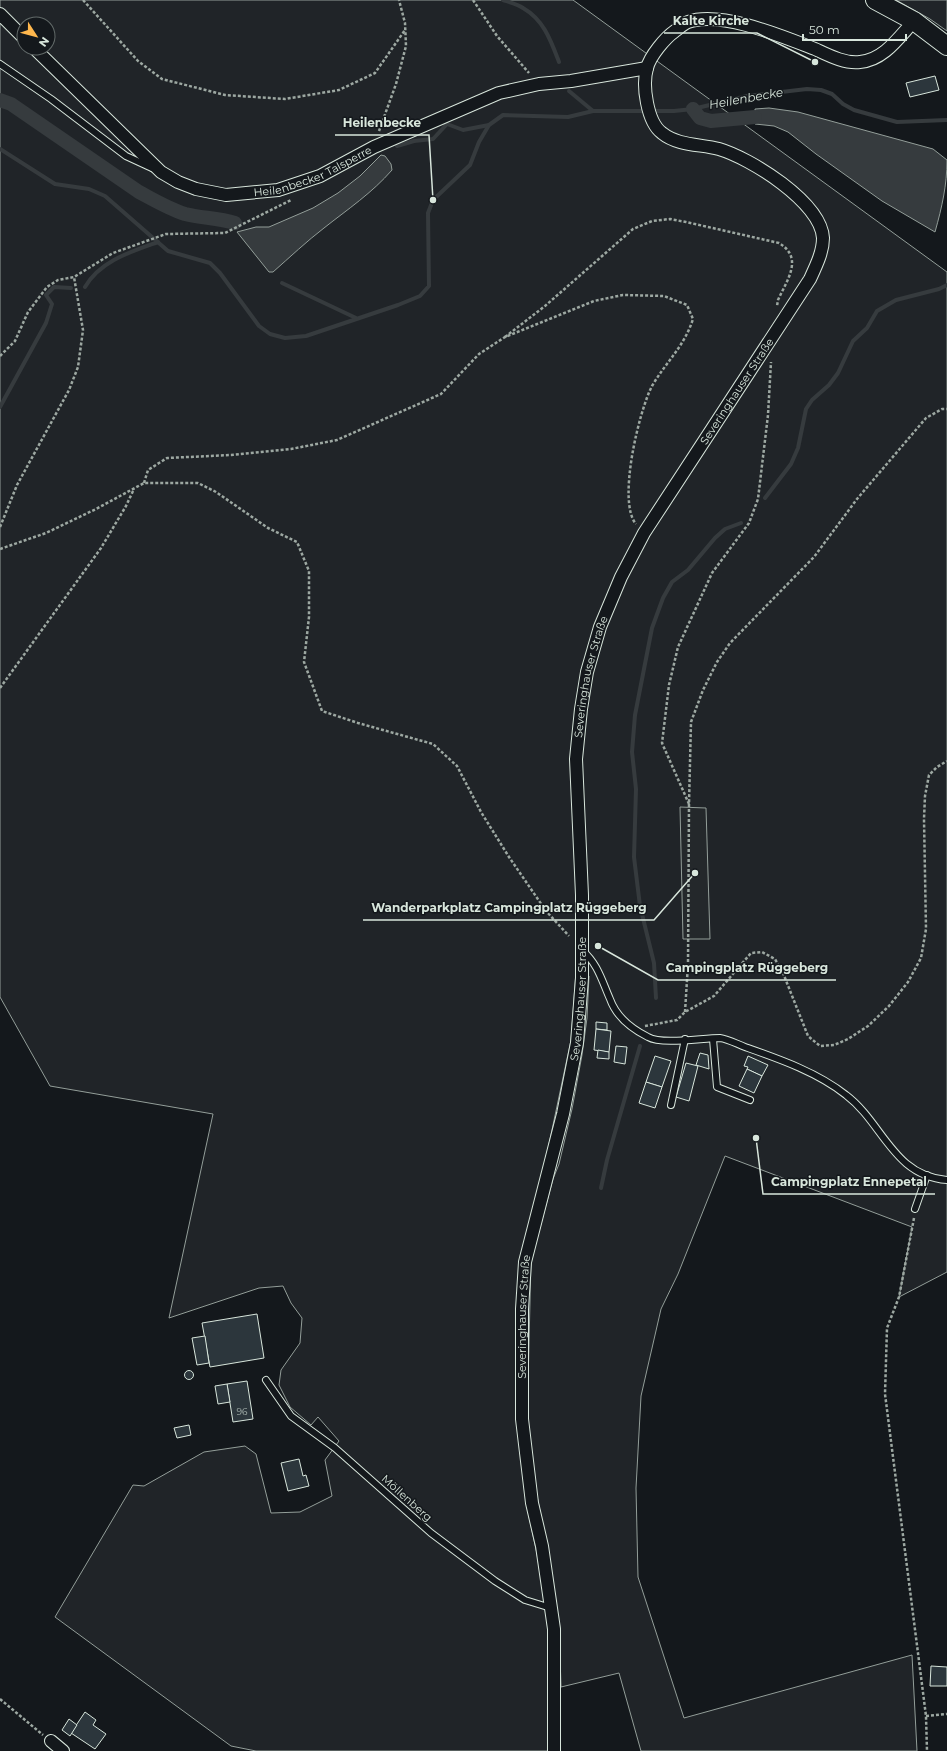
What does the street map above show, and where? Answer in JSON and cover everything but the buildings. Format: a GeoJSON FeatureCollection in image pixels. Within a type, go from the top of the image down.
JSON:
{"type":"FeatureCollection","features":[{"type":"Feature","properties":{"kind":"main road"},"geometry":{"type":"LineString","coordinates":[[875,0],[914,22],[947,46]]}},
{"type":"Feature","properties":{"kind":"street"},"geometry":{"type":"LineString","coordinates":[[0,14],[16,30]]}},
{"type":"Feature","properties":{"kind":"street","name":"Severinghauser Straße"},"geometry":{"type":"LineString","coordinates":[[554,1751],[554,1629],[542,1546],[532,1503],[522,1419],[522,1309],[526,1262],[563,1114],[576,1043],[582,978],[582,950],[576,759],[581,709],[587,672],[600,627],[620,577],[644,533],[810,279],[822,249],[823,237],[818,220],[794,194],[777,179],[747,160],[719,149],[669,138],[661,132],[654,123],[645,95],[647,68],[656,51],[667,36],[687,22],[704,19],[740,24],[794,40],[841,60],[860,62],[872,59],[884,53],[914,22]]}},
{"type":"Feature","properties":{"kind":"street","name":"Heilenbecker Talsperre"},"geometry":{"type":"LineString","coordinates":[[42,56],[161,172],[178,182],[196,189],[226,195],[278,190],[320,176],[374,146],[499,93],[539,84],[571,81],[647,68]]}},
{"type":"Feature","properties":{"kind":"street"},"geometry":{"type":"LineString","coordinates":[[51,1741],[63,1751]]}},
{"type":"Feature","properties":{"kind":"lane","name":"Heilenbecker Talsperre"},"geometry":{"type":"LineString","coordinates":[[0,64],[51,99],[126,156],[161,172]]}},
{"type":"Feature","properties":{"kind":"lane"},"geometry":{"type":"LineString","coordinates":[[582,950],[591,958],[599,972],[610,1001],[618,1015],[649,1038],[685,1040],[726,1039],[815,1076],[840,1091],[857,1104],[900,1159],[909,1167],[927,1175],[947,1180]]}},
{"type":"Feature","properties":{"kind":"lane"},"geometry":{"type":"LineString","coordinates":[[712,1039],[717,1087],[750,1100]]}},
{"type":"Feature","properties":{"kind":"lane"},"geometry":{"type":"LineString","coordinates":[[671,1105],[685,1040]]}},
{"type":"Feature","properties":{"kind":"lane"},"geometry":{"type":"LineString","coordinates":[[915,1209],[927,1175]]}},
{"type":"Feature","properties":{"kind":"lane","name":"Möllenberg"},"geometry":{"type":"LineString","coordinates":[[266,1380],[291,1416],[335,1448],[431,1533],[496,1581],[525,1600],[551,1608]]}},
{"type":"Feature","properties":{"kind":"path"},"geometry":{"type":"LineString","coordinates":[[82,0],[138,62],[162,79],[225,95],[285,99],[339,90],[375,73],[405,30]]}},
{"type":"Feature","properties":{"kind":"path"},"geometry":{"type":"LineString","coordinates":[[374,146],[396,84],[406,46],[405,30],[399,0]]}},
{"type":"Feature","properties":{"kind":"path"},"geometry":{"type":"LineString","coordinates":[[473,0],[497,36],[539,84]]}},
{"type":"Feature","properties":{"kind":"path"},"geometry":{"type":"LineString","coordinates":[[0,356],[15,341],[28,312],[47,287],[58,280],[74,277],[113,253],[166,234],[225,233],[292,200]]}},
{"type":"Feature","properties":{"kind":"path"},"geometry":{"type":"LineString","coordinates":[[144,484],[148,470],[167,458],[231,455],[291,449],[337,440],[356,433],[394,414],[441,394],[479,354],[505,337],[545,306],[633,229],[652,221],[670,219],[686,222],[778,243],[786,247],[792,256],[793,267],[778,300],[776,308]]}},
{"type":"Feature","properties":{"kind":"path"},"geometry":{"type":"LineString","coordinates":[[0,527],[17,486],[65,397],[78,367],[83,330],[74,277]]}},
{"type":"Feature","properties":{"kind":"path"},"geometry":{"type":"LineString","coordinates":[[505,337],[594,301],[623,295],[664,296],[686,306],[693,319],[688,335],[653,386],[642,410],[634,449],[628,485],[631,518],[644,533]]}},
{"type":"Feature","properties":{"kind":"path"},"geometry":{"type":"LineString","coordinates":[[689,804],[662,743],[668,685],[678,648],[712,573],[750,523],[758,499],[768,415],[771,339]]}},
{"type":"Feature","properties":{"kind":"path"},"geometry":{"type":"LineString","coordinates":[[685,1012],[688,964],[691,722],[703,690],[717,662],[730,643],[814,557],[857,499],[926,418],[942,409],[947,410]]}},
{"type":"Feature","properties":{"kind":"path"},"geometry":{"type":"LineString","coordinates":[[0,549],[46,533],[144,484],[198,483],[216,492],[268,528],[297,542],[309,571],[309,617],[304,662],[322,711],[358,724],[433,744],[457,766],[481,812],[513,863],[546,911],[582,950]]}},
{"type":"Feature","properties":{"kind":"path"},"geometry":{"type":"LineString","coordinates":[[0,688],[101,548],[126,506],[134,488]]}},
{"type":"Feature","properties":{"kind":"path"},"geometry":{"type":"LineString","coordinates":[[635,1029],[648,1024],[677,1020],[685,1012],[714,996],[751,953],[762,952],[775,959],[783,973],[808,1036],[820,1046],[834,1046],[868,1026],[889,1006],[908,982],[921,958],[926,929],[925,796],[929,776],[937,767],[947,761]]}},
{"type":"Feature","properties":{"kind":"path"},"geometry":{"type":"LineString","coordinates":[[915,1209],[899,1297],[887,1328],[885,1394],[926,1716],[927,1751]]}},
{"type":"Feature","properties":{"kind":"path"},"geometry":{"type":"LineString","coordinates":[[0,1699],[51,1741]]}},
{"type":"Feature","properties":{"kind":"path"},"geometry":{"type":"LineString","coordinates":[[926,1716],[947,1714]]}},
{"type":"Feature","properties":{"kind":"shaded area"},"geometry":{"type":"Polygon","coordinates":[[[0,0],[573,0],[947,272],[947,1272],[899,1297],[912,1227],[725,1156],[678,1274],[661,1309],[641,1396],[636,1488],[638,1577],[684,1718],[912,1655],[917,1751],[641,1751],[619,1673],[561,1687],[559,1624],[550,1561],[535,1486],[527,1426],[531,1261],[553,1179],[559,1164],[572,1109],[587,1018],[589,976],[576,971],[571,1040],[542,1177],[520,1260],[528,1512],[537,1554],[547,1617],[549,1657],[549,1751],[256,1751],[231,1746],[55,1617],[133,1485],[144,1486],[204,1452],[245,1446],[256,1454],[271,1513],[300,1512],[332,1496],[325,1460],[339,1441],[318,1417],[311,1425],[290,1407],[279,1385],[281,1370],[300,1343],[302,1318],[291,1303],[283,1286],[259,1288],[169,1318],[213,1114],[50,1086],[0,997],[0,0]]]}},
{"type":"Feature","properties":{"kind":"shaded area"},"geometry":{"type":"Polygon","coordinates":[[[896,0],[947,0],[947,31],[930,19],[896,0]]]}},
{"type":"Feature","properties":{"kind":"shaded area"},"geometry":{"type":"Polygon","coordinates":[[[769,108],[798,112],[933,149],[947,160],[944,196],[935,232],[882,201],[788,132],[774,126],[755,124],[755,109],[769,108]]]}},
{"type":"Feature","properties":{"kind":"shaded area"},"geometry":{"type":"Polygon","coordinates":[[[381,155],[385,156],[391,164],[392,170],[368,193],[311,238],[273,272],[269,272],[237,232],[256,227],[269,227],[313,208],[338,193],[360,176],[381,155]]]}},
{"type":"Feature","properties":{"kind":"shaded area"},"geometry":{"type":"Polygon","coordinates":[[[680,807],[706,808],[710,939],[683,939],[680,807]]]}},
{"type":"Feature","properties":{"kind":"waterway"},"geometry":{"type":"LineString","coordinates":[[503,0],[521,7],[530,13],[542,25],[553,46],[559,62]]}},
{"type":"Feature","properties":{"kind":"waterway","name":"Heilenbecke"},"geometry":{"type":"LineString","coordinates":[[0,149],[55,184],[89,189],[105,196],[168,251],[210,263],[220,273],[259,326],[270,334],[285,338],[306,336],[398,305],[420,296],[429,286],[428,213],[433,200],[470,165],[479,142],[489,125],[503,115],[568,117],[593,111],[674,111],[693,109],[747,96],[807,89],[821,90],[832,94],[843,104],[854,110],[897,122],[947,120]]}},
{"type":"Feature","properties":{"kind":"waterway"},"geometry":{"type":"LineString","coordinates":[[569,91],[593,111]]}},
{"type":"Feature","properties":{"kind":"waterway"},"geometry":{"type":"LineString","coordinates":[[0,100],[11,104],[139,192],[173,210],[185,214],[235,223]]}},
{"type":"Feature","properties":{"kind":"waterway"},"geometry":{"type":"LineString","coordinates":[[693,109],[700,118],[711,121],[755,117]]}},
{"type":"Feature","properties":{"kind":"waterway"},"geometry":{"type":"LineString","coordinates":[[397,146],[414,141],[433,139],[447,124],[463,130],[489,125]]}},
{"type":"Feature","properties":{"kind":"waterway"},"geometry":{"type":"LineString","coordinates":[[85,287],[91,278],[107,264],[117,258],[158,242]]}},
{"type":"Feature","properties":{"kind":"waterway"},"geometry":{"type":"LineString","coordinates":[[282,283],[356,318]]}},
{"type":"Feature","properties":{"kind":"waterway"},"geometry":{"type":"LineString","coordinates":[[765,498],[791,464],[798,448],[806,409],[812,400],[829,385],[838,373],[853,341],[867,328],[877,311],[896,300],[939,289],[947,285]]}},
{"type":"Feature","properties":{"kind":"waterway"},"geometry":{"type":"LineString","coordinates":[[0,407],[46,323],[52,304],[46,295],[54,287],[71,288]]}},
{"type":"Feature","properties":{"kind":"waterway"},"geometry":{"type":"LineString","coordinates":[[656,998],[654,963],[640,906],[634,857],[636,789],[632,752],[635,715],[652,628],[663,598],[672,582],[688,570],[715,538],[725,529],[741,523]]}},
{"type":"Feature","properties":{"kind":"waterway"},"geometry":{"type":"LineString","coordinates":[[601,1188],[607,1160],[640,1046]]}},
{"type":"Feature","properties":{"kind":"place","name":"Kalte Kirche"},"geometry":{"type":"Point","coordinates":[815,62]}},
{"type":"Feature","properties":{"kind":"place","name":"Heilenbecke"},"geometry":{"type":"Point","coordinates":[433,200]}},
{"type":"Feature","properties":{"kind":"place","name":"Wanderparkplatz Campingplatz Rüggeberg"},"geometry":{"type":"Point","coordinates":[695,873]}},
{"type":"Feature","properties":{"kind":"place","name":"Campingplatz Rüggeberg"},"geometry":{"type":"Point","coordinates":[598,946]}},
{"type":"Feature","properties":{"kind":"place","name":"Campingplatz Ennepetal"},"geometry":{"type":"Point","coordinates":[756,1138]}}]}
